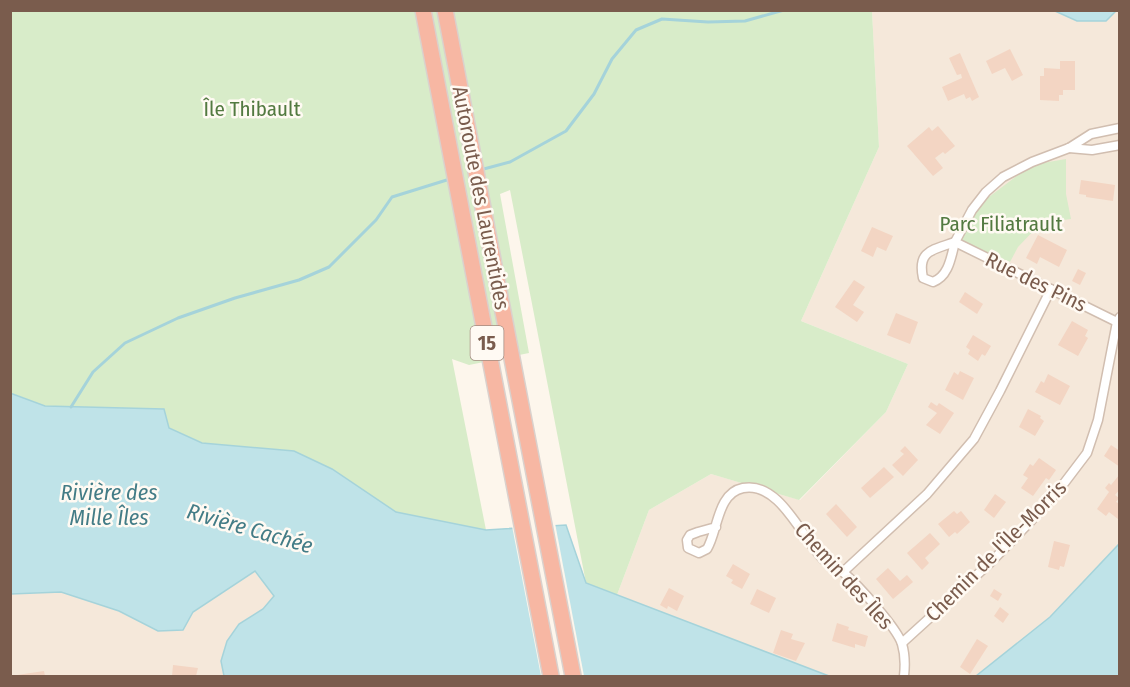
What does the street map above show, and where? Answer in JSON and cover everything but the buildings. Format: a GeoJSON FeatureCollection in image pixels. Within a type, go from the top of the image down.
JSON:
{"type":"FeatureCollection","features":[{"type":"Feature","properties":{"kind":"highway","name":"Autoroute des Laurentides"},"geometry":{"type":"LineString","coordinates":[[423,10],[551,676]]}},
{"type":"Feature","properties":{"kind":"highway","name":"Autoroute des Laurentides"},"geometry":{"type":"LineString","coordinates":[[445,10],[573,676]]}},
{"type":"Feature","properties":{"kind":"street"},"geometry":{"type":"LineString","coordinates":[[955,242],[928,251],[922,258],[923,278],[933,282],[941,279],[947,270],[955,242],[972,210],[986,192],[1003,177],[1032,162],[1069,148],[1091,134],[1119,128]]}},
{"type":"Feature","properties":{"kind":"street"},"geometry":{"type":"LineString","coordinates":[[1069,148],[1092,150],[1119,145]]}},
{"type":"Feature","properties":{"kind":"street","name":"Rue des Pins"},"geometry":{"type":"LineString","coordinates":[[955,242],[1050,289],[1118,319]]}},
{"type":"Feature","properties":{"kind":"street"},"geometry":{"type":"LineString","coordinates":[[843,572],[927,494],[974,439],[1050,289]]}},
{"type":"Feature","properties":{"kind":"street","name":"Chemin de l'Île-Morris"},"geometry":{"type":"LineString","coordinates":[[902,643],[939,611],[1032,520],[1087,453],[1098,420],[1118,319]]}},
{"type":"Feature","properties":{"kind":"street","name":"Chemin des Îles"},"geometry":{"type":"LineString","coordinates":[[716,527],[726,500],[733,492],[742,488],[753,488],[767,493],[781,502],[822,558],[843,572],[876,607],[902,643],[904,674]]}},
{"type":"Feature","properties":{"kind":"shaded area"},"geometry":{"type":"Polygon","coordinates":[[[872,11],[1055,11],[1077,21],[1106,20],[1119,11],[1119,544],[1050,617],[976,676],[825,676],[617,595],[649,510],[711,474],[800,500],[886,412],[908,364],[801,321],[879,147],[872,11]]]}},
{"type":"Feature","properties":{"kind":"shaded area"},"geometry":{"type":"Polygon","coordinates":[[[254,571],[274,596],[264,609],[239,624],[227,641],[221,661],[224,676],[11,676],[10,594],[61,592],[119,611],[158,631],[183,630],[193,612],[254,571]]]}},
{"type":"Feature","properties":{"kind":"green space","name":"Île Thibault"},"geometry":{"type":"Polygon","coordinates":[[[11,11],[872,11],[879,147],[801,321],[908,364],[886,412],[799,500],[711,474],[649,510],[617,595],[586,583],[510,190],[500,194],[529,353],[469,365],[452,359],[486,530],[396,512],[332,469],[294,451],[202,443],[168,428],[164,409],[45,406],[11,393],[11,11]]]}},
{"type":"Feature","properties":{"kind":"green space","name":"Parc Filiatrault"},"geometry":{"type":"Polygon","coordinates":[[[1066,159],[1066,194],[1071,219],[1041,223],[1018,247],[1010,262],[958,241],[981,203],[1031,165],[1066,159]]]}},
{"type":"Feature","properties":{"kind":"water"},"geometry":{"type":"Polygon","coordinates":[[[1116,10],[1106,21],[1077,21],[1055,11],[1116,10]]]}},
{"type":"Feature","properties":{"kind":"water","name":"Rivière des Mille Îles"},"geometry":{"type":"Polygon","coordinates":[[[10,393],[45,406],[164,409],[169,428],[202,443],[294,451],[332,469],[396,512],[486,530],[566,525],[586,583],[829,676],[224,676],[221,661],[227,641],[239,624],[263,609],[274,596],[255,571],[193,612],[183,630],[158,631],[119,611],[61,592],[11,594],[10,393]]]}},
{"type":"Feature","properties":{"kind":"water"},"geometry":{"type":"Polygon","coordinates":[[[1119,544],[1119,676],[976,676],[1050,617],[1119,544]]]}},
{"type":"Feature","properties":{"kind":"pier"},"geometry":{"type":"Polygon","coordinates":[[[555,523],[584,676],[541,676],[512,526],[555,523]]]}},
{"type":"Feature","properties":{"kind":"waterway"},"geometry":{"type":"LineString","coordinates":[[480,170],[510,162],[566,131],[594,94],[612,59],[636,30],[662,19],[708,22],[745,21],[784,10]]}},
{"type":"Feature","properties":{"kind":"waterway"},"geometry":{"type":"LineString","coordinates":[[71,407],[93,372],[125,343],[178,318],[235,298],[299,280],[329,267],[376,220],[392,197],[450,179]]}},
{"type":"Feature","properties":{"kind":"water label","name":"Rivière Cachée"},"geometry":{"type":"Point","coordinates":[250,528]}}]}
